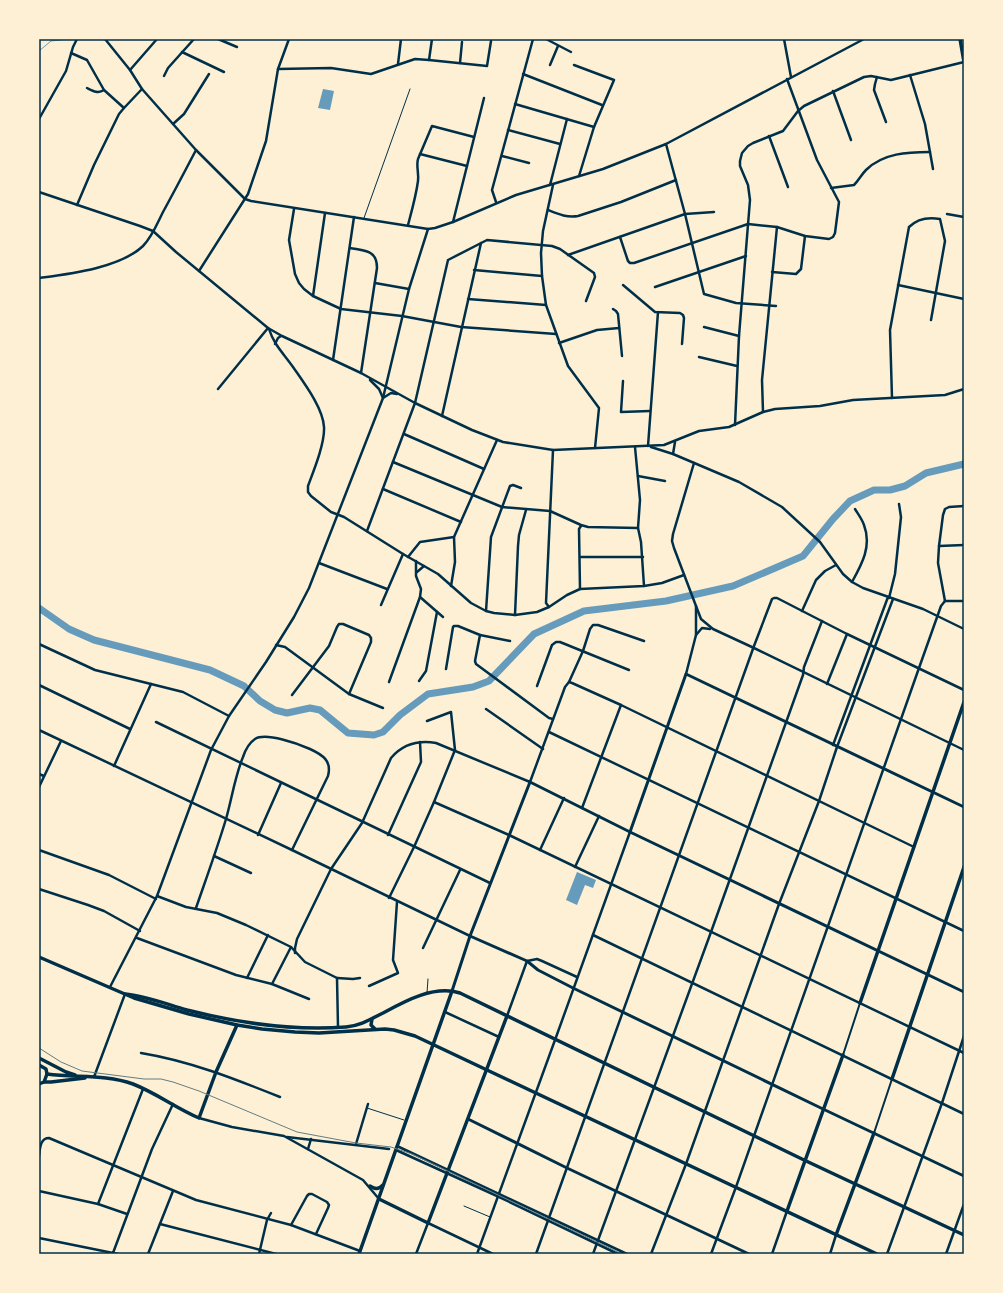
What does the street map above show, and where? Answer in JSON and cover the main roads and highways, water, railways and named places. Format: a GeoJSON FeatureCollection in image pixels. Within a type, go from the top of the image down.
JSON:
{"type":"FeatureCollection","features":[{"type":"Feature","properties":{"kind":"main road"},"geometry":{"type":"LineString","coordinates":[[960,39],[964,62]]}},
{"type":"Feature","properties":{"kind":"main road"},"geometry":{"type":"LineString","coordinates":[[860,1003],[964,702]]}},
{"type":"Feature","properties":{"kind":"main road"},"geometry":{"type":"LineString","coordinates":[[892,1079],[964,869]]}},
{"type":"Feature","properties":{"kind":"main road"},"geometry":{"type":"LineString","coordinates":[[39,957],[134,998],[170,1009],[237,1025],[295,1032],[362,1031],[375,1029],[394,1030],[405,1033],[487,1069],[877,1254]]}},
{"type":"Feature","properties":{"kind":"main road"},"geometry":{"type":"LineString","coordinates":[[125,994],[135,995],[187,1010],[254,1024],[286,1027],[338,1027],[360,1024],[427,994],[443,990],[460,993],[754,1136],[964,1235]]}},
{"type":"Feature","properties":{"kind":"main road"},"geometry":{"type":"LineString","coordinates":[[360,1253],[452,991]]}},
{"type":"Feature","properties":{"kind":"main road"},"geometry":{"type":"LineString","coordinates":[[379,1199],[428,1223],[507,1016]]}},
{"type":"Feature","properties":{"kind":"main road"},"geometry":{"type":"LineString","coordinates":[[372,1019],[371,1025],[375,1029]]}},
{"type":"Feature","properties":{"kind":"main road"},"geometry":{"type":"LineString","coordinates":[[360,1024],[363,1027],[362,1031]]}},
{"type":"Feature","properties":{"kind":"main road"},"geometry":{"type":"LineString","coordinates":[[47,1074],[94,1077],[125,1082],[142,1088],[183,1111],[199,1118],[216,1072],[237,1025]]}},
{"type":"Feature","properties":{"kind":"main road"},"geometry":{"type":"LineString","coordinates":[[786,1211],[843,1055]]}},
{"type":"Feature","properties":{"kind":"main road"},"geometry":{"type":"LineString","coordinates":[[39,1058],[66,1072],[78,1076]]}},
{"type":"Feature","properties":{"kind":"main road"},"geometry":{"type":"LineString","coordinates":[[39,1063],[46,1069],[47,1074],[44,1082]]}},
{"type":"Feature","properties":{"kind":"main road"},"geometry":{"type":"LineString","coordinates":[[39,1084],[44,1082],[94,1077]]}},
{"type":"Feature","properties":{"kind":"main road"},"geometry":{"type":"LineString","coordinates":[[836,1235],[874,1133]]}},
{"type":"Feature","properties":{"kind":"main road"},"geometry":{"type":"LineString","coordinates":[[370,1186],[379,1188],[384,1184]]}},
{"type":"Feature","properties":{"kind":"water"},"geometry":{"type":"Polygon","coordinates":[[[323,89],[334,91],[330,110],[318,108],[323,89]]]}},
{"type":"Feature","properties":{"kind":"water"},"geometry":{"type":"Polygon","coordinates":[[[577,872],[596,880],[593,888],[585,885],[577,905],[566,900],[577,872]]]}},
{"type":"Feature","properties":{"kind":"waterway"},"geometry":{"type":"LineString","coordinates":[[39,51],[51,41],[68,39]]}},
{"type":"Feature","properties":{"kind":"waterway"},"geometry":{"type":"LineString","coordinates":[[39,608],[69,629],[94,640],[210,670],[244,686],[260,701],[275,710],[287,713],[310,708],[320,710],[348,733],[374,735],[383,732],[400,715],[428,694],[473,687],[489,681],[534,634],[584,611],[666,601],[733,586],[803,556],[833,519],[850,501],[874,490],[890,490],[905,486],[926,473],[964,464]]}},
{"type":"Feature","properties":{"kind":"railway"},"geometry":{"type":"LineString","coordinates":[[39,1048],[61,1062],[82,1071],[144,1079],[161,1079],[173,1082],[199,1091],[297,1132],[356,1143],[391,1147],[412,1154],[622,1254]]}}]}
